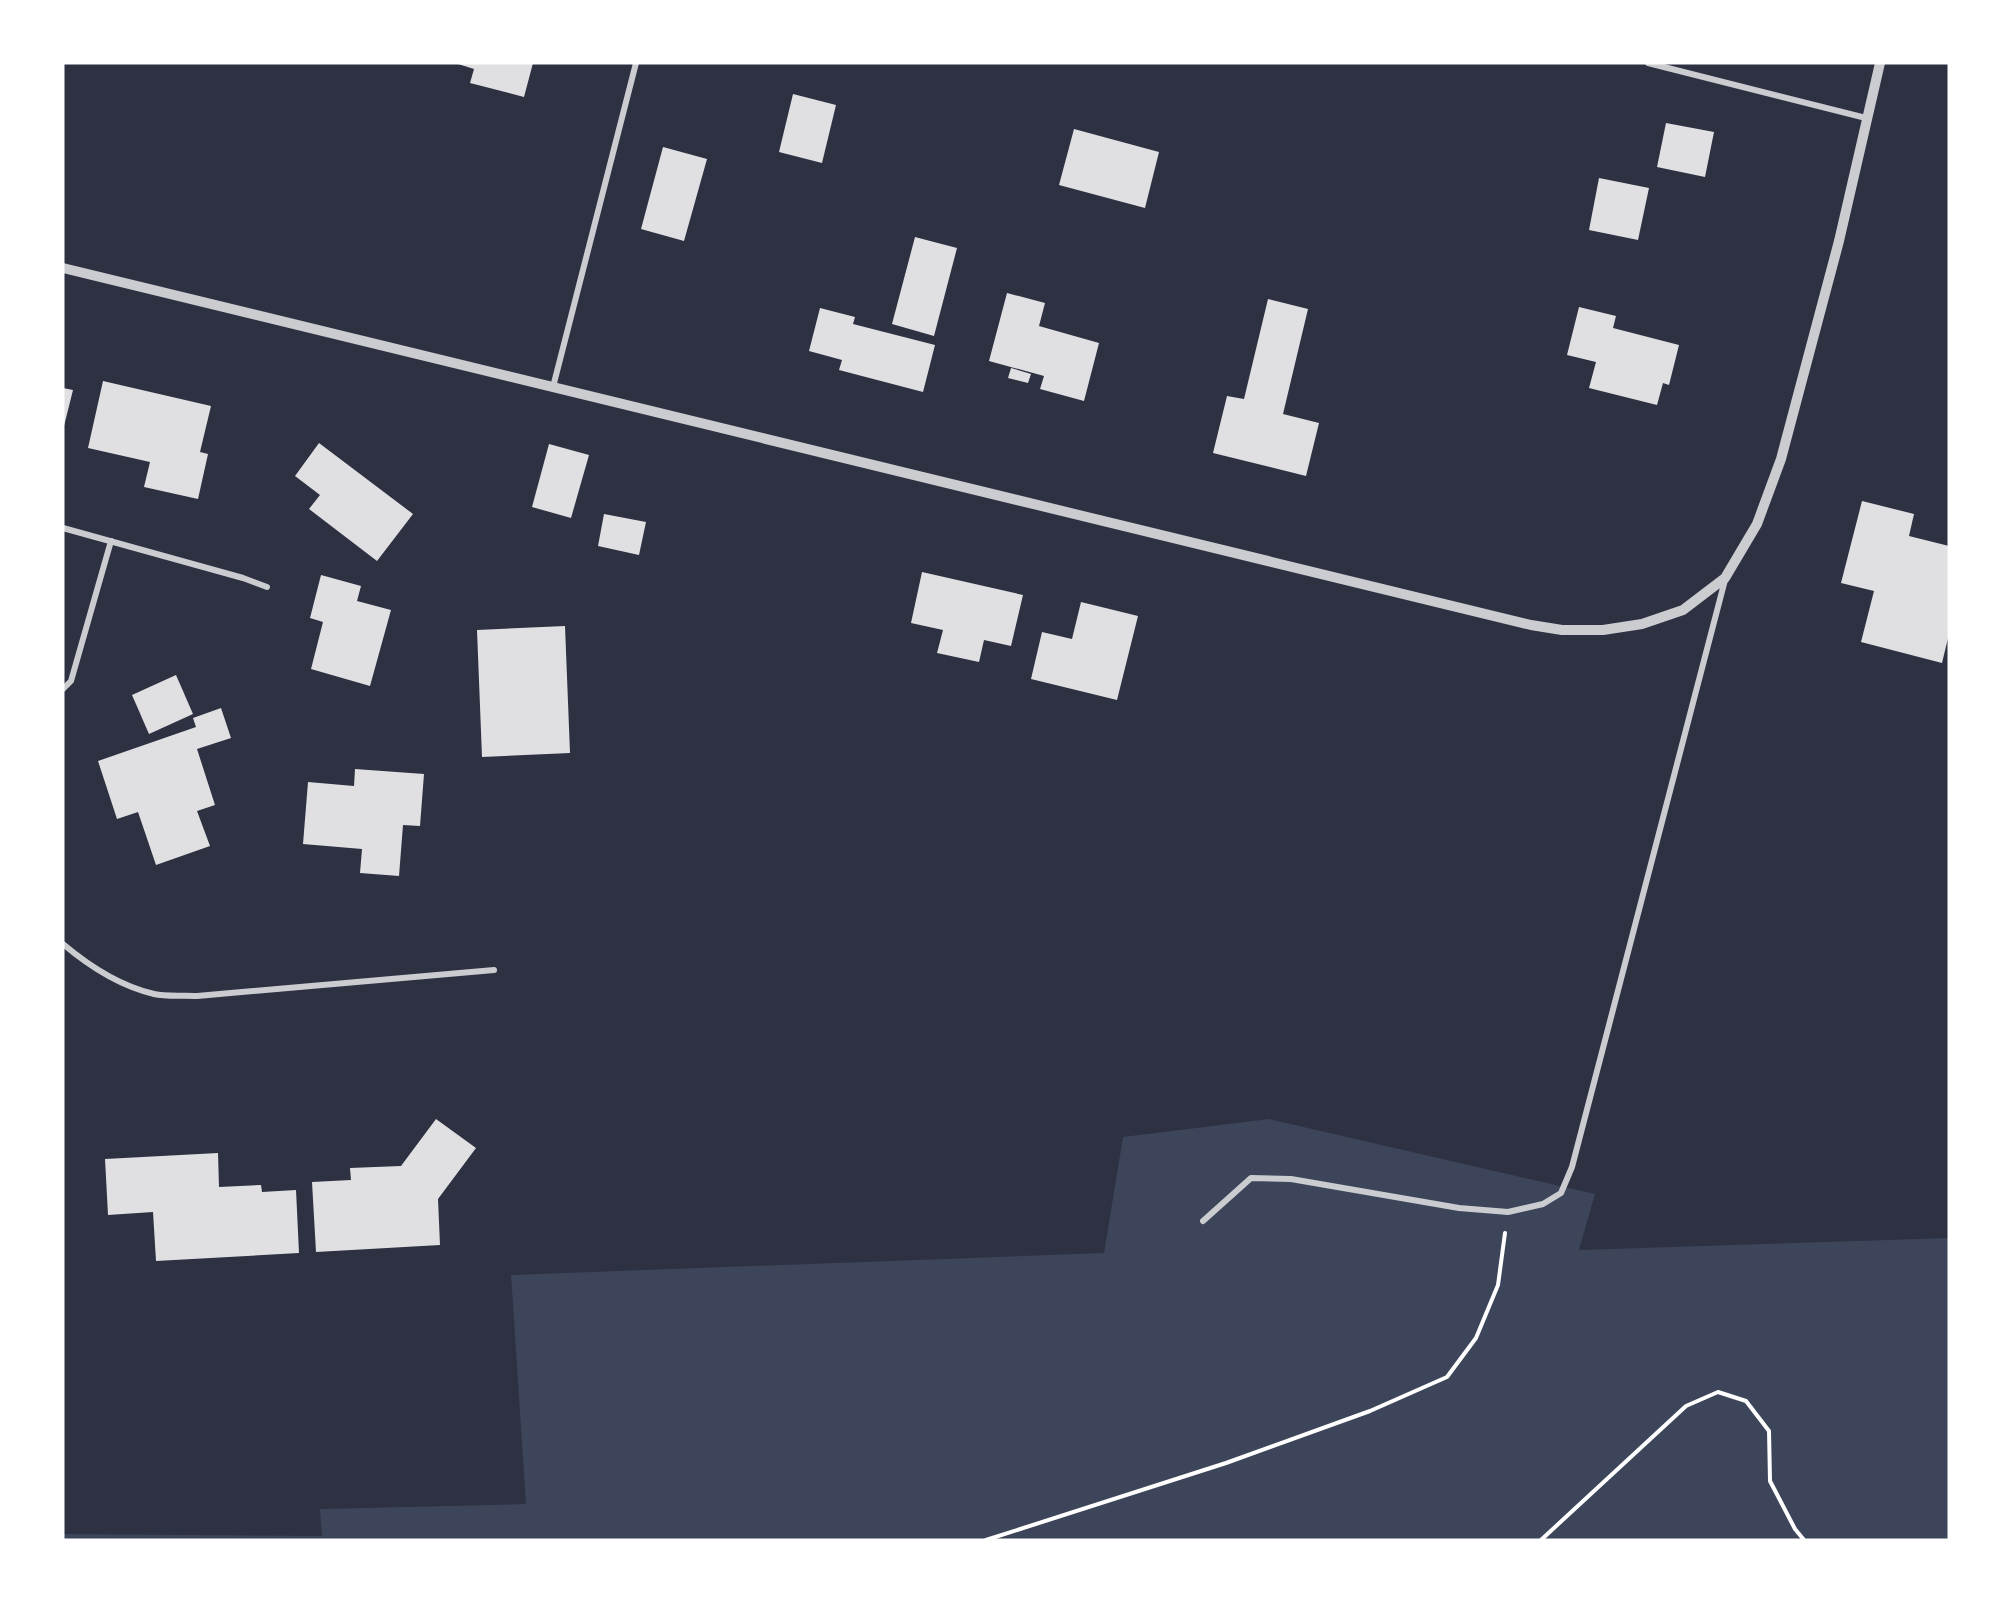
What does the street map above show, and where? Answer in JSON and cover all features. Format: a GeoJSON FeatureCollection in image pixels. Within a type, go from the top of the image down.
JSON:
{"type":"FeatureCollection","features":[{"type":"Feature","properties":{"kind":"street"},"geometry":{"type":"LineString","coordinates":[[554,387],[636,63]]}},
{"type":"Feature","properties":{"kind":"street"},"geometry":{"type":"LineString","coordinates":[[1648,63],[1866,118]]}},
{"type":"Feature","properties":{"kind":"street"},"geometry":{"type":"LineString","coordinates":[[1203,1221],[1251,1178],[1291,1179],[1460,1208],[1508,1212],[1543,1204],[1561,1193],[1572,1167],[1725,579],[1757,524],[1781,459],[1839,241],[1880,63]]}},
{"type":"Feature","properties":{"kind":"street"},"geometry":{"type":"LineString","coordinates":[[63,268],[1531,626],[1562,630],[1603,630],[1642,624],[1683,610],[1725,579]]}},
{"type":"Feature","properties":{"kind":"street"},"geometry":{"type":"LineString","coordinates":[[63,528],[232,575],[267,587]]}},
{"type":"Feature","properties":{"kind":"street"},"geometry":{"type":"LineString","coordinates":[[63,688],[71,681],[111,541]]}},
{"type":"Feature","properties":{"kind":"street"},"geometry":{"type":"LineString","coordinates":[[63,944],[80,958],[115,979],[154,994],[197,996],[494,970]]}},
{"type":"Feature","properties":{"kind":"path"},"geometry":{"type":"LineString","coordinates":[[986,1540],[1270,1447],[1370,1411],[1447,1377],[1476,1338],[1498,1285],[1508,1212]]}},
{"type":"Feature","properties":{"kind":"path"},"geometry":{"type":"LineString","coordinates":[[1541,1540],[1686,1406],[1718,1392],[1746,1401],[1769,1431],[1770,1481],[1795,1529],[1804,1540]]}},
{"type":"Feature","properties":{"kind":"shaded area"},"geometry":{"type":"Polygon","coordinates":[[[1269,1119],[1595,1194],[1579,1250],[1949,1238],[1949,1540],[63,1540],[63,1534],[322,1536],[320,1509],[526,1504],[511,1275],[1104,1253],[1123,1137],[1269,1119]]]}},
{"type":"Feature","properties":{"kind":"building"},"geometry":{"type":"Polygon","coordinates":[[[455,63],[533,63],[524,97],[470,83],[474,69],[455,63]]]}},
{"type":"Feature","properties":{"kind":"building"},"geometry":{"type":"Polygon","coordinates":[[[793,94],[836,105],[822,163],[779,152],[793,94]]]}},
{"type":"Feature","properties":{"kind":"building"},"geometry":{"type":"Polygon","coordinates":[[[1666,123],[1714,132],[1705,177],[1657,167],[1666,123]]]}},
{"type":"Feature","properties":{"kind":"building"},"geometry":{"type":"Polygon","coordinates":[[[1074,129],[1159,152],[1145,208],[1059,185],[1074,129]]]}},
{"type":"Feature","properties":{"kind":"building"},"geometry":{"type":"Polygon","coordinates":[[[663,147],[707,159],[684,241],[641,229],[663,147]]]}},
{"type":"Feature","properties":{"kind":"building"},"geometry":{"type":"Polygon","coordinates":[[[1599,178],[1649,188],[1638,240],[1589,230],[1599,178]]]}},
{"type":"Feature","properties":{"kind":"building"},"geometry":{"type":"Polygon","coordinates":[[[915,237],[957,248],[934,336],[892,324],[915,237]]]}},
{"type":"Feature","properties":{"kind":"building"},"geometry":{"type":"Polygon","coordinates":[[[1007,293],[1045,303],[1039,326],[1099,343],[1084,401],[1040,389],[1044,376],[989,361],[1007,293]]]}},
{"type":"Feature","properties":{"kind":"building"},"geometry":{"type":"Polygon","coordinates":[[[1268,299],[1308,309],[1283,414],[1319,423],[1306,476],[1213,453],[1227,396],[1244,399],[1268,299]]]}},
{"type":"Feature","properties":{"kind":"building"},"geometry":{"type":"Polygon","coordinates":[[[1579,307],[1616,316],[1613,328],[1679,345],[1669,385],[1663,383],[1657,405],[1589,388],[1596,362],[1567,355],[1579,307]]]}},
{"type":"Feature","properties":{"kind":"building"},"geometry":{"type":"Polygon","coordinates":[[[820,308],[855,317],[853,324],[935,345],[923,392],[839,370],[842,360],[809,351],[820,308]]]}},
{"type":"Feature","properties":{"kind":"building"},"geometry":{"type":"Polygon","coordinates":[[[1011,368],[1031,374],[1028,383],[1008,378],[1011,368]]]}},
{"type":"Feature","properties":{"kind":"building"},"geometry":{"type":"Polygon","coordinates":[[[103,381],[211,406],[200,452],[208,454],[198,499],[144,487],[150,462],[88,448],[103,381]]]}},
{"type":"Feature","properties":{"kind":"building"},"geometry":{"type":"Polygon","coordinates":[[[63,388],[73,390],[64,426],[63,426],[63,388]]]}},
{"type":"Feature","properties":{"kind":"building"},"geometry":{"type":"Polygon","coordinates":[[[319,443],[413,514],[377,561],[309,509],[320,495],[295,476],[319,443]]]}},
{"type":"Feature","properties":{"kind":"building"},"geometry":{"type":"Polygon","coordinates":[[[549,444],[589,455],[571,518],[532,507],[549,444]]]}},
{"type":"Feature","properties":{"kind":"building"},"geometry":{"type":"Polygon","coordinates":[[[1862,501],[1914,514],[1909,536],[1949,546],[1949,634],[1942,663],[1861,642],[1874,591],[1841,583],[1862,501]]]}},
{"type":"Feature","properties":{"kind":"building"},"geometry":{"type":"Polygon","coordinates":[[[604,514],[646,522],[639,555],[598,546],[604,514]]]}},
{"type":"Feature","properties":{"kind":"building"},"geometry":{"type":"Polygon","coordinates":[[[922,572],[1023,595],[1011,646],[984,640],[979,662],[937,653],[943,630],[911,623],[922,572]]]}},
{"type":"Feature","properties":{"kind":"building"},"geometry":{"type":"Polygon","coordinates":[[[321,575],[361,586],[357,601],[391,610],[370,686],[311,669],[323,622],[310,618],[321,575]]]}},
{"type":"Feature","properties":{"kind":"building"},"geometry":{"type":"Polygon","coordinates":[[[1081,602],[1138,616],[1117,700],[1031,679],[1042,632],[1072,639],[1081,602]]]}},
{"type":"Feature","properties":{"kind":"building"},"geometry":{"type":"Polygon","coordinates":[[[565,626],[570,753],[482,757],[477,630],[565,626]]]}},
{"type":"Feature","properties":{"kind":"building"},"geometry":{"type":"Polygon","coordinates":[[[176,675],[193,714],[149,734],[132,695],[176,675]]]}},
{"type":"Feature","properties":{"kind":"building"},"geometry":{"type":"Polygon","coordinates":[[[221,708],[231,738],[197,749],[215,805],[197,811],[210,846],[156,865],[138,812],[117,819],[98,761],[196,727],[193,718],[221,708]]]}},
{"type":"Feature","properties":{"kind":"building"},"geometry":{"type":"Polygon","coordinates":[[[355,769],[424,774],[420,826],[403,825],[399,876],[360,873],[362,849],[303,844],[308,782],[354,786],[355,769]]]}},
{"type":"Feature","properties":{"kind":"building"},"geometry":{"type":"Polygon","coordinates":[[[436,1119],[476,1148],[438,1199],[440,1245],[316,1252],[312,1182],[351,1180],[350,1168],[401,1166],[436,1119]]]}},
{"type":"Feature","properties":{"kind":"building"},"geometry":{"type":"Polygon","coordinates":[[[218,1153],[219,1187],[261,1185],[262,1192],[296,1190],[299,1253],[156,1261],[153,1212],[108,1215],[105,1159],[218,1153]]]}}]}
